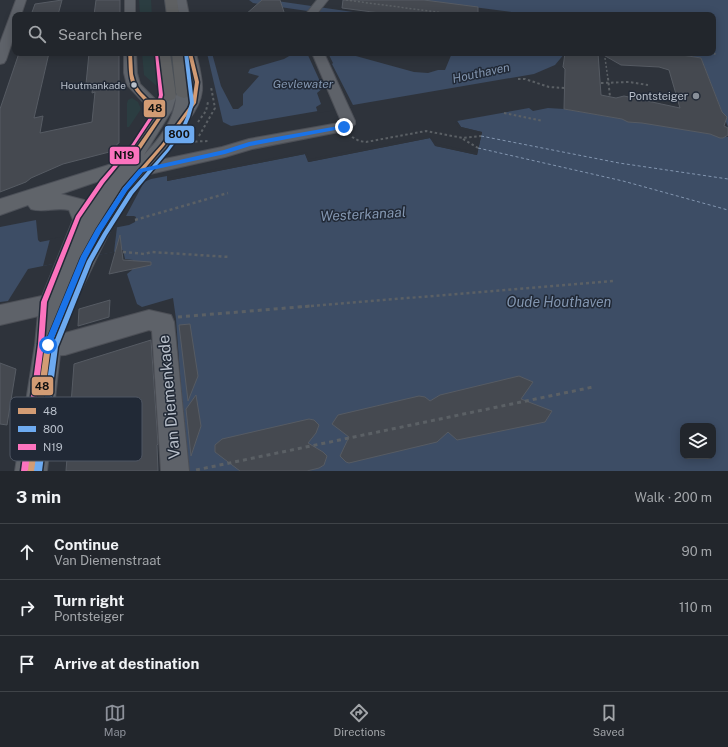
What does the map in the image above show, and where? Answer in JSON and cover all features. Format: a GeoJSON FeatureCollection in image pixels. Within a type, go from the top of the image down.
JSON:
{"type":"FeatureCollection","features":[{"type":"Feature","properties":{"kind":"highway"},"geometry":{"type":"LineString","coordinates":[[171,0],[173,12]]}},
{"type":"Feature","properties":{"kind":"highway"},"geometry":{"type":"LineString","coordinates":[[163,56],[168,96]]}},
{"type":"Feature","properties":{"kind":"highway"},"geometry":{"type":"LineString","coordinates":[[179,56],[184,93]]}},
{"type":"Feature","properties":{"kind":"main road"},"geometry":{"type":"LineString","coordinates":[[0,215],[47,201],[120,174],[176,127],[185,103],[184,93]]}},
{"type":"Feature","properties":{"kind":"main road"},"geometry":{"type":"LineString","coordinates":[[41,397],[48,345],[58,302],[87,228],[108,199],[120,174],[160,117],[167,103],[168,96]]}},
{"type":"Feature","properties":{"kind":"main road"},"geometry":{"type":"LineString","coordinates":[[0,207],[120,174]]}},
{"type":"Feature","properties":{"kind":"main road"},"geometry":{"type":"LineString","coordinates":[[87,228],[125,190],[120,174]]}},
{"type":"Feature","properties":{"kind":"main road"},"geometry":{"type":"LineString","coordinates":[[47,201],[67,201],[77,205],[87,228]]}},
{"type":"Feature","properties":{"kind":"main road"},"geometry":{"type":"LineString","coordinates":[[31,471],[32,461]]}},
{"type":"Feature","properties":{"kind":"street"},"geometry":{"type":"LineString","coordinates":[[130,0],[130,12]]}},
{"type":"Feature","properties":{"kind":"street"},"geometry":{"type":"LineString","coordinates":[[181,0],[183,12]]}},
{"type":"Feature","properties":{"kind":"street"},"geometry":{"type":"LineString","coordinates":[[17,12],[23,1]]}},
{"type":"Feature","properties":{"kind":"street"},"geometry":{"type":"LineString","coordinates":[[313,12],[321,2]]}},
{"type":"Feature","properties":{"kind":"street"},"geometry":{"type":"LineString","coordinates":[[0,60],[5,34],[12,21]]}},
{"type":"Feature","properties":{"kind":"street"},"geometry":{"type":"LineString","coordinates":[[130,56],[131,77],[134,85],[153,102],[160,117]]}},
{"type":"Feature","properties":{"kind":"street"},"geometry":{"type":"LineString","coordinates":[[176,127],[194,104],[197,82],[191,56]]}},
{"type":"Feature","properties":{"kind":"street"},"geometry":{"type":"LineString","coordinates":[[120,174],[225,152],[249,144],[344,127],[348,124],[345,112],[319,56]]}},
{"type":"Feature","properties":{"kind":"street"},"geometry":{"type":"LineString","coordinates":[[0,315],[58,302]]}},
{"type":"Feature","properties":{"kind":"street","name":"Van Diemenkade"},"geometry":{"type":"LineString","coordinates":[[48,345],[65,344],[149,320],[163,322],[175,471]]}},
{"type":"Feature","properties":{"kind":"path"},"geometry":{"type":"LineString","coordinates":[[346,0],[436,12]]}},
{"type":"Feature","properties":{"kind":"path"},"geometry":{"type":"LineString","coordinates":[[605,58],[610,97]]}},
{"type":"Feature","properties":{"kind":"path"},"geometry":{"type":"LineString","coordinates":[[518,79],[531,80],[548,87],[564,88]]}},
{"type":"Feature","properties":{"kind":"path"},"geometry":{"type":"LineString","coordinates":[[601,83],[608,82],[648,85]]}},
{"type":"Feature","properties":{"kind":"path"},"geometry":{"type":"LineString","coordinates":[[504,113],[542,121]]}},
{"type":"Feature","properties":{"kind":"path"},"geometry":{"type":"LineString","coordinates":[[359,141],[366,142],[426,131],[463,138],[481,136]]}},
{"type":"Feature","properties":{"kind":"path"},"geometry":{"type":"LineString","coordinates":[[463,138],[478,148]]}},
{"type":"Feature","properties":{"kind":"path"},"geometry":{"type":"LineString","coordinates":[[135,220],[228,193]]}},
{"type":"Feature","properties":{"kind":"path"},"geometry":{"type":"LineString","coordinates":[[123,252],[145,254],[151,252],[230,257]]}},
{"type":"Feature","properties":{"kind":"path"},"geometry":{"type":"LineString","coordinates":[[163,322],[179,316],[614,281]]}},
{"type":"Feature","properties":{"kind":"path"},"geometry":{"type":"LineString","coordinates":[[193,471],[593,387]]}},
{"type":"Feature","properties":{"kind":"shaded area"},"geometry":{"type":"Polygon","coordinates":[[[139,0],[151,0],[152,12],[140,12],[139,0]]]}},
{"type":"Feature","properties":{"kind":"shaded area"},"geometry":{"type":"Polygon","coordinates":[[[142,56],[156,56],[159,88],[144,75],[142,56]]]}},
{"type":"Feature","properties":{"kind":"shaded area"},"geometry":{"type":"Polygon","coordinates":[[[132,98],[138,102],[141,109],[129,127],[127,127],[127,103],[128,100],[132,98]]]}},
{"type":"Feature","properties":{"kind":"water"},"geometry":{"type":"Polygon","coordinates":[[[419,0],[728,0],[728,127],[701,58],[688,56],[716,56],[716,12],[511,12],[419,0]]]}},
{"type":"Feature","properties":{"kind":"water","name":"Gevlewater"},"geometry":{"type":"Polygon","coordinates":[[[208,56],[213,56],[221,86],[233,109],[238,109],[243,105],[243,94],[259,76],[248,73],[250,69],[289,56],[356,56],[414,72],[428,73],[438,70],[445,70],[451,56],[562,56],[555,65],[534,74],[231,126],[223,122],[208,56]]]}},
{"type":"Feature","properties":{"kind":"water","name":"Oude Houthaven"},"geometry":{"type":"Polygon","coordinates":[[[529,108],[533,111],[548,108],[564,109],[728,137],[728,471],[187,471],[176,319],[173,298],[142,307],[137,304],[127,274],[132,270],[133,260],[125,259],[123,250],[28,269],[8,301],[0,302],[0,227],[36,220],[38,240],[40,242],[129,225],[135,222],[136,217],[126,216],[144,182],[151,179],[167,176],[167,181],[305,154],[309,162],[430,138],[436,146],[477,155],[482,132],[461,127],[457,121],[529,108]]]}},
{"type":"Feature","properties":{"kind":"pier"},"geometry":{"type":"Polygon","coordinates":[[[308,56],[330,56],[333,63],[332,64],[354,107],[318,113],[316,107],[321,104],[317,93],[323,88],[308,56]]]}},
{"type":"Feature","properties":{"kind":"pier"},"geometry":{"type":"Polygon","coordinates":[[[457,121],[461,127],[482,132],[477,155],[435,146],[430,138],[308,162],[305,154],[167,181],[167,176],[169,175],[169,178],[305,152],[310,159],[430,136],[437,144],[475,152],[480,133],[460,129],[455,122],[457,121]]]}},
{"type":"Feature","properties":{"kind":"pier"},"geometry":{"type":"Polygon","coordinates":[[[117,227],[114,252],[43,266],[50,239],[117,227]]]}},
{"type":"Feature","properties":{"kind":"building"},"geometry":{"type":"Polygon","coordinates":[[[62,0],[59,12],[32,12],[35,4],[62,0]]]}},
{"type":"Feature","properties":{"kind":"building"},"geometry":{"type":"Polygon","coordinates":[[[96,0],[120,0],[120,12],[94,12],[96,0]]]}},
{"type":"Feature","properties":{"kind":"building"},"geometry":{"type":"Polygon","coordinates":[[[262,0],[280,0],[284,12],[248,12],[262,0]]]}},
{"type":"Feature","properties":{"kind":"building"},"geometry":{"type":"Polygon","coordinates":[[[343,0],[424,0],[478,7],[478,12],[372,12],[342,8],[343,0]]]}},
{"type":"Feature","properties":{"kind":"building"},"geometry":{"type":"Polygon","coordinates":[[[18,56],[48,56],[34,118],[43,116],[40,133],[92,122],[95,92],[92,93],[93,83],[86,84],[89,56],[119,56],[119,143],[117,144],[117,150],[63,164],[31,178],[26,182],[0,192],[0,109],[18,56]]]}},
{"type":"Feature","properties":{"kind":"building","name":"Pontsteiger"},"geometry":{"type":"Polygon","coordinates":[[[565,56],[598,56],[601,95],[616,98],[624,96],[680,108],[669,70],[659,67],[621,65],[605,56],[688,56],[701,58],[722,112],[727,117],[724,126],[728,128],[728,135],[720,138],[710,134],[628,122],[622,119],[564,109],[565,69],[563,67],[565,56]]]}},
{"type":"Feature","properties":{"kind":"building"},"geometry":{"type":"Polygon","coordinates":[[[120,235],[123,260],[151,262],[151,265],[109,274],[120,235]]]}},
{"type":"Feature","properties":{"kind":"building"},"geometry":{"type":"Polygon","coordinates":[[[110,300],[109,317],[78,326],[79,309],[110,300]]]}},
{"type":"Feature","properties":{"kind":"building"},"geometry":{"type":"Polygon","coordinates":[[[190,324],[198,376],[188,401],[179,325],[190,324]]]}},
{"type":"Feature","properties":{"kind":"building"},"geometry":{"type":"Polygon","coordinates":[[[151,340],[158,444],[158,471],[66,471],[67,461],[142,461],[142,397],[72,397],[74,364],[151,340]]]}},
{"type":"Feature","properties":{"kind":"building"},"geometry":{"type":"Polygon","coordinates":[[[0,363],[16,369],[12,397],[10,397],[7,425],[0,424],[0,363]]]}},
{"type":"Feature","properties":{"kind":"building"},"geometry":{"type":"Polygon","coordinates":[[[519,376],[533,382],[521,399],[552,411],[545,422],[457,440],[448,432],[437,442],[349,463],[340,456],[349,437],[332,424],[338,415],[419,396],[425,397],[430,401],[440,395],[519,376]]]}},
{"type":"Feature","properties":{"kind":"building"},"geometry":{"type":"Polygon","coordinates":[[[196,395],[201,426],[191,456],[186,409],[196,395]]]}},
{"type":"Feature","properties":{"kind":"building"},"geometry":{"type":"Polygon","coordinates":[[[309,419],[314,420],[319,425],[316,433],[308,443],[327,456],[324,465],[319,468],[307,471],[240,471],[215,452],[215,445],[222,439],[309,419]]]}},
{"type":"Feature","properties":{"kind":"waterway"},"geometry":{"type":"LineString","coordinates":[[253,0],[333,12]]}},
{"type":"Feature","properties":{"kind":"ferry route"},"geometry":{"type":"LineString","coordinates":[[481,136],[619,163],[728,179]]}},
{"type":"Feature","properties":{"kind":"ferry route"},"geometry":{"type":"LineString","coordinates":[[478,148],[623,181],[728,210]]}},
{"type":"Feature","properties":{"kind":"transit line","name":"48"},"geometry":{"type":"LineString","coordinates":[[130,56],[132,81],[160,117],[130,161]]}},
{"type":"Feature","properties":{"kind":"transit line","name":"N19"},"geometry":{"type":"LineString","coordinates":[[34,397],[41,344],[44,302],[78,217],[102,182],[133,145],[158,107],[161,95],[156,56]]}},
{"type":"Feature","properties":{"kind":"transit line","name":"800"},"geometry":{"type":"LineString","coordinates":[[48,397],[55,347],[90,261],[131,193],[168,150],[182,131],[188,117],[192,103],[186,56]]}},
{"type":"Feature","properties":{"kind":"transit line","name":"48"},"geometry":{"type":"LineString","coordinates":[[41,397],[48,345],[84,258],[99,230],[125,189],[163,145],[194,103],[197,82],[191,56]]}},
{"type":"Feature","properties":{"kind":"transit line","name":"N19"},"geometry":{"type":"LineString","coordinates":[[24,470],[25,461]]}},
{"type":"Feature","properties":{"kind":"transit line","name":"48"},"geometry":{"type":"LineString","coordinates":[[31,471],[32,461]]}},
{"type":"Feature","properties":{"kind":"transit line","name":"800"},"geometry":{"type":"LineString","coordinates":[[38,471],[39,461]]}},
{"type":"Feature","properties":{"kind":"place","name":"Houtmankade"},"geometry":{"type":"Point","coordinates":[134,85]}},
{"type":"Feature","properties":{"kind":"place","name":"Pontsteiger"},"geometry":{"type":"Point","coordinates":[696,96]}},
{"type":"Feature","properties":{"kind":"route"},"geometry":{"type":"LineString","coordinates":[[48,345],[84,258],[99,230],[130,182],[141,170],[225,152],[249,144],[344,127]]}},
{"type":"Feature","properties":{"kind":"water label","name":"Houthaven"},"geometry":{"type":"Point","coordinates":[481,73]}},
{"type":"Feature","properties":{"kind":"water label","name":"Westerkanaal"},"geometry":{"type":"Point","coordinates":[363,214]}}]}
